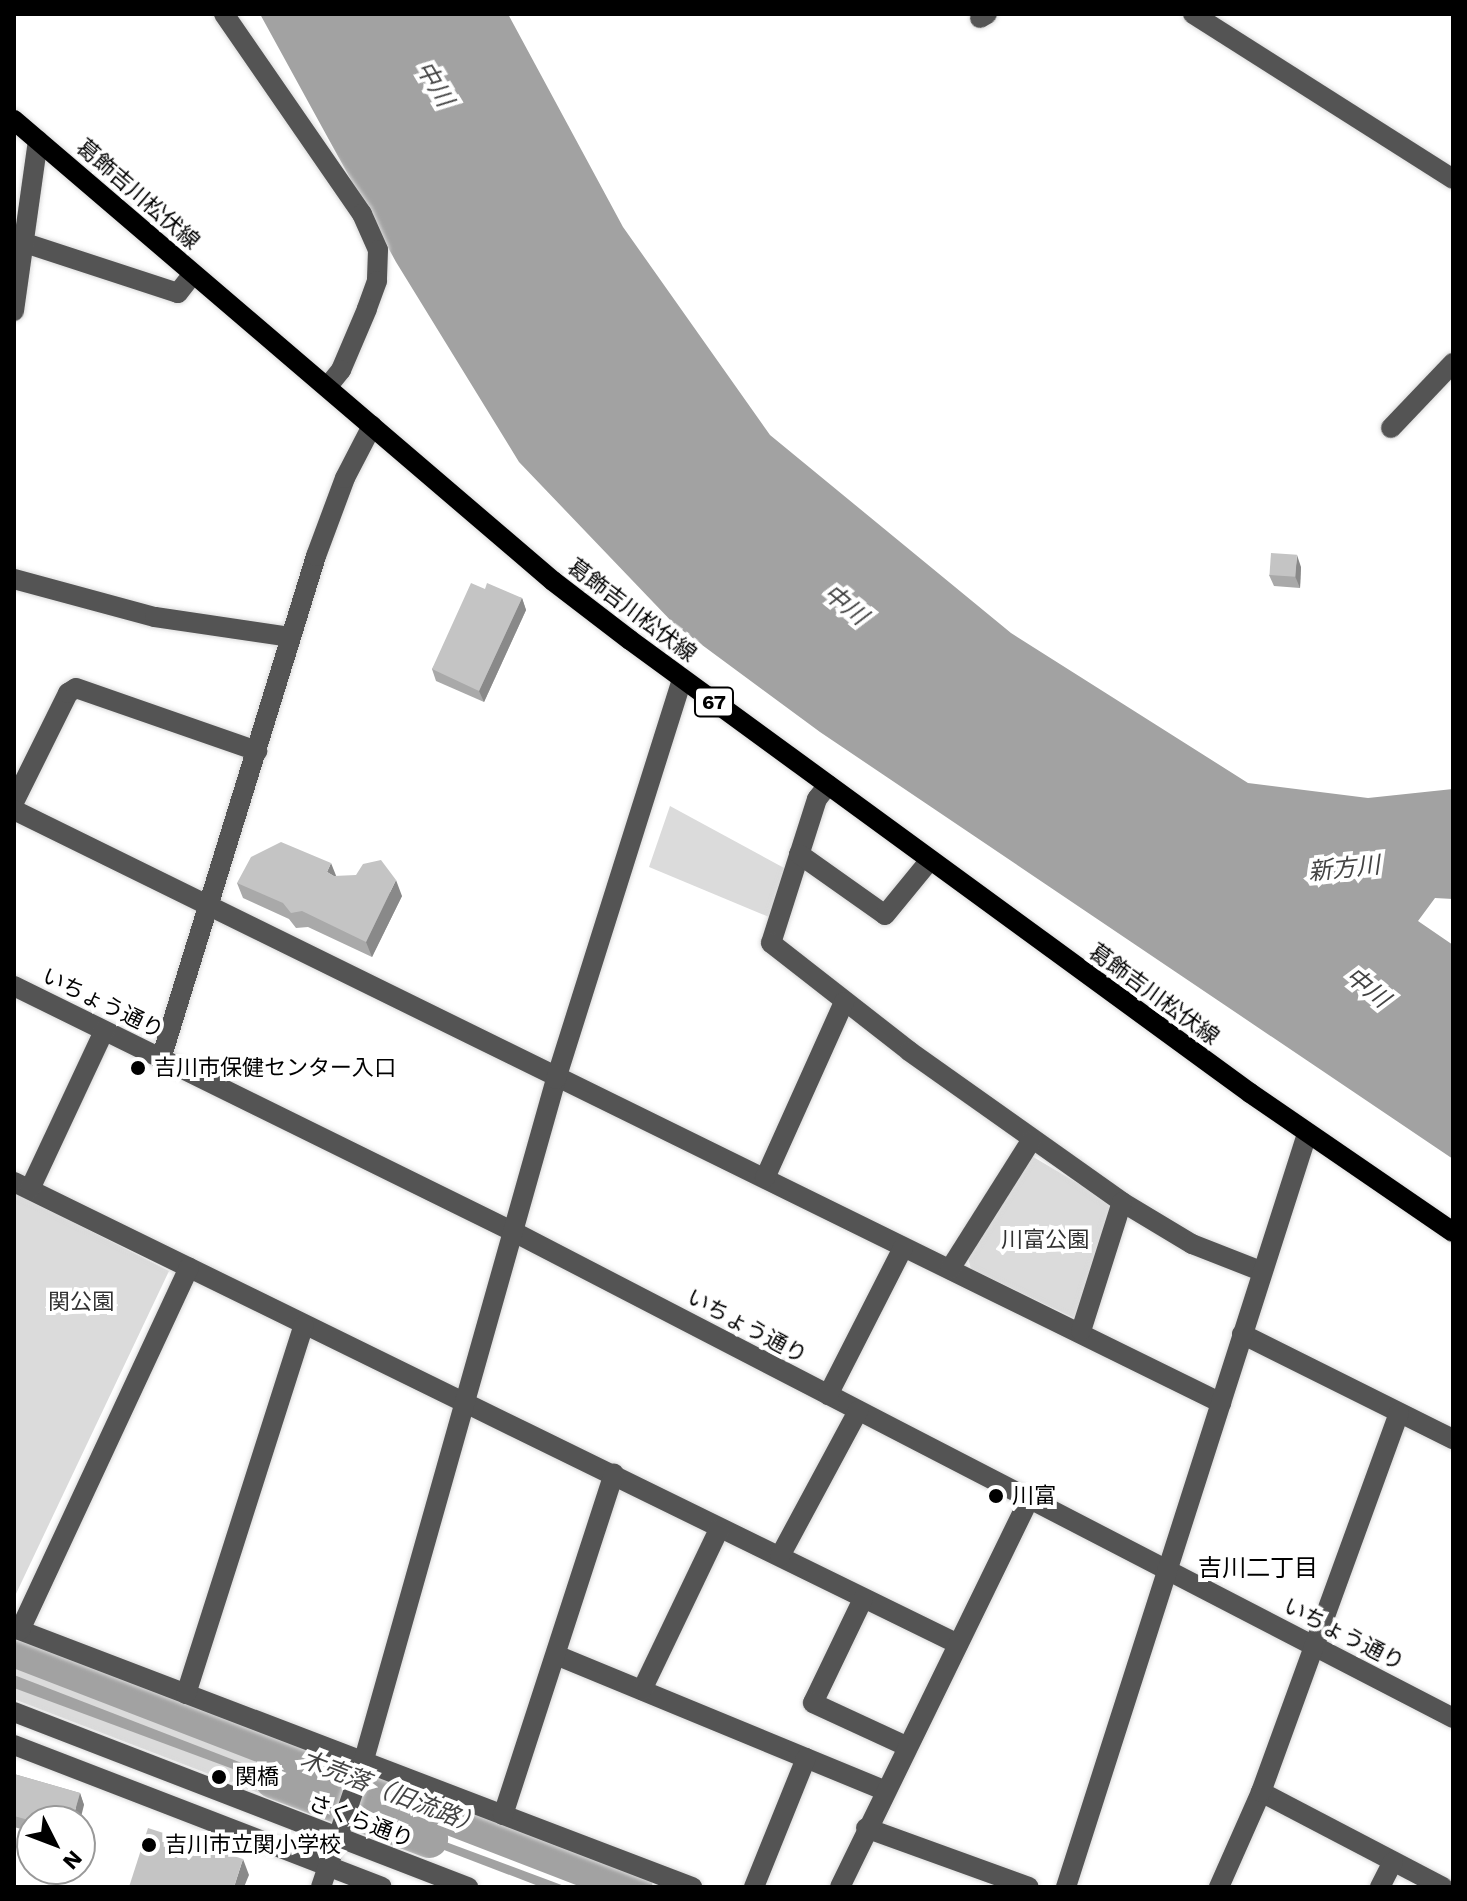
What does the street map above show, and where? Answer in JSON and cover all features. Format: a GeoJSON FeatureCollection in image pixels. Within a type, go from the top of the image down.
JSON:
{"type":"FeatureCollection","features":[{"type":"Feature","properties":{"kind":"main road","name":"葛飾吉川松伏線"},"geometry":{"type":"LineString","coordinates":[[14,120],[553,581],[682,679],[1307,1134],[1453,1232]]}},
{"type":"Feature","properties":{"kind":"street"},"geometry":{"type":"LineString","coordinates":[[224,14],[362,214],[378,250],[377,281],[367,309],[341,370],[327,387]]}},
{"type":"Feature","properties":{"kind":"street"},"geometry":{"type":"LineString","coordinates":[[1193,14],[1453,179]]}},
{"type":"Feature","properties":{"kind":"street"},"geometry":{"type":"LineString","coordinates":[[14,311],[20,238],[38,141]]}},
{"type":"Feature","properties":{"kind":"street"},"geometry":{"type":"LineString","coordinates":[[20,238],[178,293],[193,274]]}},
{"type":"Feature","properties":{"kind":"street"},"geometry":{"type":"LineString","coordinates":[[1391,428],[1453,363]]}},
{"type":"Feature","properties":{"kind":"street"},"geometry":{"type":"LineString","coordinates":[[161,1059],[210,907],[290,637],[345,478],[372,426]]}},
{"type":"Feature","properties":{"kind":"street"},"geometry":{"type":"LineString","coordinates":[[14,579],[155,617],[290,637]]}},
{"type":"Feature","properties":{"kind":"street"},"geometry":{"type":"LineString","coordinates":[[325,1877],[361,1768],[556,1079],[682,679]]}},
{"type":"Feature","properties":{"kind":"street"},"geometry":{"type":"LineString","coordinates":[[14,802],[68,693],[76,688],[257,751]]}},
{"type":"Feature","properties":{"kind":"street"},"geometry":{"type":"LineString","coordinates":[[828,785],[817,799],[771,943],[844,1002],[1031,1141],[1122,1202],[1179,1237],[1261,1271]]}},
{"type":"Feature","properties":{"kind":"street"},"geometry":{"type":"LineString","coordinates":[[14,810],[556,1079],[1081,1331],[1221,1403]]}},
{"type":"Feature","properties":{"kind":"street"},"geometry":{"type":"LineString","coordinates":[[799,854],[885,915],[930,860]]}},
{"type":"Feature","properties":{"kind":"street","name":"いちょう通り"},"geometry":{"type":"LineString","coordinates":[[14,986],[512,1231],[1453,1718]]}},
{"type":"Feature","properties":{"kind":"street"},"geometry":{"type":"LineString","coordinates":[[765,1178],[844,1002]]}},
{"type":"Feature","properties":{"kind":"street"},"geometry":{"type":"LineString","coordinates":[[104,1031],[22,1186],[958,1644]]}},
{"type":"Feature","properties":{"kind":"street"},"geometry":{"type":"LineString","coordinates":[[1066,1887],[1307,1134]]}},
{"type":"Feature","properties":{"kind":"street"},"geometry":{"type":"LineString","coordinates":[[950,1269],[1031,1141]]}},
{"type":"Feature","properties":{"kind":"street"},"geometry":{"type":"LineString","coordinates":[[1081,1331],[1122,1202]]}},
{"type":"Feature","properties":{"kind":"street"},"geometry":{"type":"LineString","coordinates":[[828,1395],[903,1248]]}},
{"type":"Feature","properties":{"kind":"street"},"geometry":{"type":"LineString","coordinates":[[189,1268],[17,1629],[186,1694],[361,1768],[503,1815],[692,1887]]}},
{"type":"Feature","properties":{"kind":"street"},"geometry":{"type":"LineString","coordinates":[[186,1694],[304,1325]]}},
{"type":"Feature","properties":{"kind":"street"},"geometry":{"type":"LineString","coordinates":[[1242,1334],[1453,1439]]}},
{"type":"Feature","properties":{"kind":"street"},"geometry":{"type":"LineString","coordinates":[[780,1556],[858,1411]]}},
{"type":"Feature","properties":{"kind":"street"},"geometry":{"type":"LineString","coordinates":[[1219,1887],[1261,1792],[1312,1644],[1399,1413]]}},
{"type":"Feature","properties":{"kind":"street"},"geometry":{"type":"LineString","coordinates":[[503,1815],[614,1474]]}},
{"type":"Feature","properties":{"kind":"street"},"geometry":{"type":"LineString","coordinates":[[840,1887],[884,1790],[1029,1499]]}},
{"type":"Feature","properties":{"kind":"street"},"geometry":{"type":"LineString","coordinates":[[642,1690],[719,1529]]}},
{"type":"Feature","properties":{"kind":"street"},"geometry":{"type":"LineString","coordinates":[[863,1599],[813,1703],[906,1746]]}},
{"type":"Feature","properties":{"kind":"street"},"geometry":{"type":"LineString","coordinates":[[556,1655],[884,1790]]}},
{"type":"Feature","properties":{"kind":"street","name":"さくら通り"},"geometry":{"type":"LineString","coordinates":[[14,1712],[340,1832],[468,1887]]}},
{"type":"Feature","properties":{"kind":"street"},"geometry":{"type":"LineString","coordinates":[[14,1745],[325,1877],[382,1887]]}},
{"type":"Feature","properties":{"kind":"street"},"geometry":{"type":"LineString","coordinates":[[754,1887],[806,1758]]}},
{"type":"Feature","properties":{"kind":"street"},"geometry":{"type":"LineString","coordinates":[[1261,1792],[1443,1887]]}},
{"type":"Feature","properties":{"kind":"street"},"geometry":{"type":"LineString","coordinates":[[866,1828],[1029,1887]]}},
{"type":"Feature","properties":{"kind":"street"},"geometry":{"type":"LineString","coordinates":[[1380,1887],[1393,1862]]}},
{"type":"Feature","properties":{"kind":"green space"},"geometry":{"type":"Polygon","coordinates":[[[670,806],[786,869],[769,917],[649,867],[670,806]]]}},
{"type":"Feature","properties":{"kind":"green space","name":"川富公園"},"geometry":{"type":"Polygon","coordinates":[[[1030,1155],[1111,1203],[1081,1315],[1074,1318],[971,1269],[968,1258],[1030,1155]]]}},
{"type":"Feature","properties":{"kind":"green space","name":"関公園"},"geometry":{"type":"Polygon","coordinates":[[[14,1192],[169,1271],[14,1598],[14,1192]]]}},
{"type":"Feature","properties":{"kind":"green space"},"geometry":{"type":"Polygon","coordinates":[[[14,1636],[336,1760],[315,1815],[14,1699],[14,1636]]]}},
{"type":"Feature","properties":{"kind":"water"},"geometry":{"type":"Polygon","coordinates":[[[260,14],[508,14],[623,227],[770,435],[1011,633],[1248,783],[1368,798],[1453,789],[1453,899],[1435,898],[1418,921],[1453,945],[1453,1159],[820,732],[675,625],[519,462],[396,262],[260,14]]]}},
{"type":"Feature","properties":{"kind":"water"},"geometry":{"type":"Polygon","coordinates":[[[14,1675],[325,1795],[322,1802],[14,1688],[14,1675]]]}},
{"type":"Feature","properties":{"kind":"water"},"geometry":{"type":"Polygon","coordinates":[[[381,1818],[567,1887],[541,1887],[379,1825],[381,1818]]]}},
{"type":"Feature","properties":{"kind":"building"},"geometry":{"type":"Polygon","coordinates":[[[1271,553],[1297,555],[1295,577],[1269,575],[1271,553]]]}},
{"type":"Feature","properties":{"kind":"building"},"geometry":{"type":"Polygon","coordinates":[[[471,583],[485,589],[487,583],[522,598],[479,691],[432,669],[471,583]]]}},
{"type":"Feature","properties":{"kind":"building"},"geometry":{"type":"Polygon","coordinates":[[[281,842],[331,863],[327,872],[334,876],[356,875],[363,864],[381,860],[396,880],[366,942],[302,911],[291,913],[283,903],[237,883],[251,857],[281,842]]]}},
{"type":"Feature","properties":{"kind":"building"},"geometry":{"type":"Polygon","coordinates":[[[1035,1227],[1039,1237],[1028,1242],[1024,1231],[1035,1227]]]}},
{"type":"Feature","properties":{"kind":"building"},"geometry":{"type":"Polygon","coordinates":[[[14,1774],[80,1793],[77,1805],[16,1805],[14,1816],[14,1774]]]}},
{"type":"Feature","properties":{"kind":"building"},"geometry":{"type":"Polygon","coordinates":[[[148,1828],[243,1859],[234,1887],[129,1887],[148,1828]]]}},
{"type":"Feature","properties":{"kind":"waterway","name":"木売落（旧流路）"},"geometry":{"type":"LineString","coordinates":[[14,1648],[634,1887]]}},
{"type":"Feature","properties":{"kind":"waterway"},"geometry":{"type":"LineString","coordinates":[[274,1780],[429,1839]]}},
{"type":"Feature","properties":{"kind":"place","name":"吉川市保健センター入口"},"geometry":{"type":"Point","coordinates":[138,1068]}},
{"type":"Feature","properties":{"kind":"place","name":"川富"},"geometry":{"type":"Point","coordinates":[996,1496]}},
{"type":"Feature","properties":{"kind":"place","name":"関橋"},"geometry":{"type":"Point","coordinates":[219,1777]}},
{"type":"Feature","properties":{"kind":"place","name":"吉川市立関小学校"},"geometry":{"type":"Point","coordinates":[149,1845]}},
{"type":"Feature","properties":{"kind":"district","name":"吉川二丁目"},"geometry":{"type":"Point","coordinates":[1258,1569]}},
{"type":"Feature","properties":{"kind":"water label","name":"中川"},"geometry":{"type":"Point","coordinates":[434,84]}},
{"type":"Feature","properties":{"kind":"water label","name":"中川"},"geometry":{"type":"Point","coordinates":[845,605]}},
{"type":"Feature","properties":{"kind":"water label","name":"新方川"},"geometry":{"type":"Point","coordinates":[1344,869]}},
{"type":"Feature","properties":{"kind":"water label","name":"中川"},"geometry":{"type":"Point","coordinates":[1367,988]}}]}
